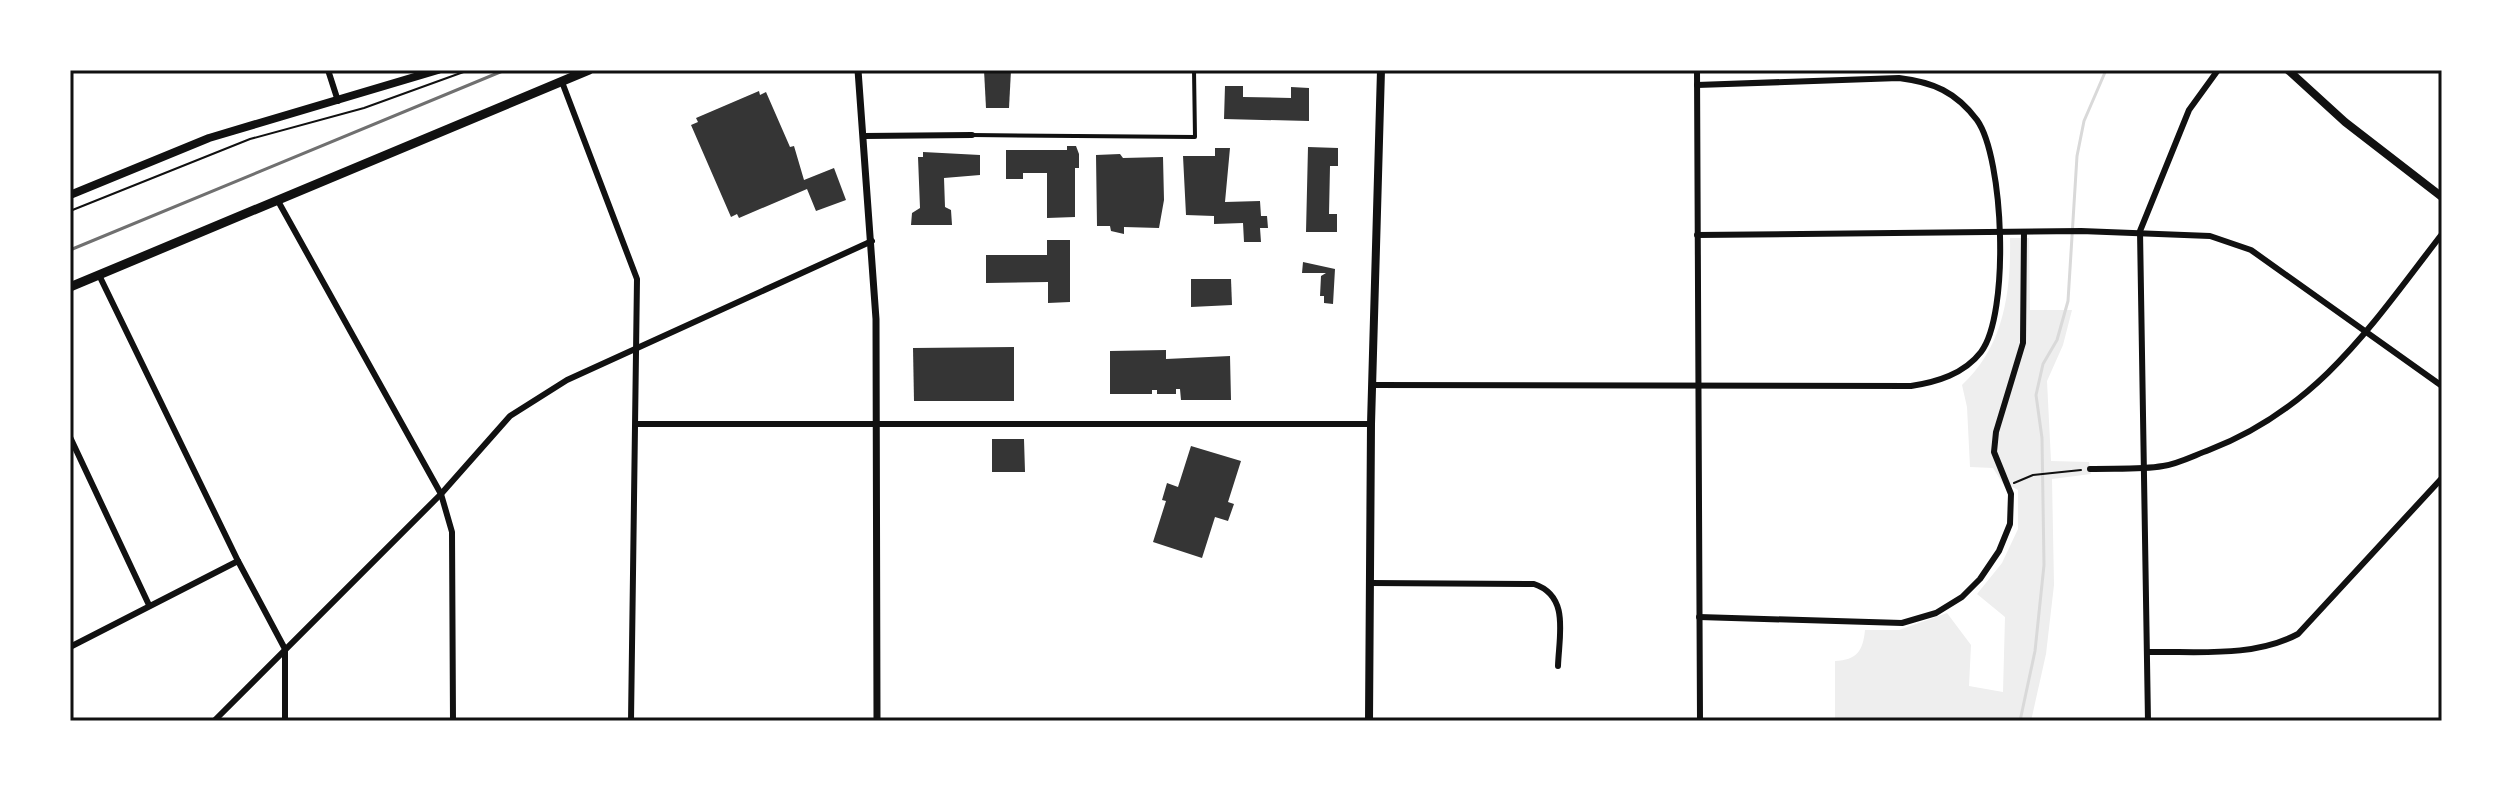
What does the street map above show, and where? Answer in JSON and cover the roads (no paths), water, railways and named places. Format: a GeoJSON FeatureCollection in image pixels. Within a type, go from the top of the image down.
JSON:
{"type":"FeatureCollection","features":[{"type":"Feature","properties":{"kind":"main road"},"geometry":{"type":"LineString","coordinates":[[70,195],[223,133],[438,70]]}},
{"type":"Feature","properties":{"kind":"main road"},"geometry":{"type":"LineString","coordinates":[[70,287],[589,70]]}},
{"type":"Feature","properties":{"kind":"main road"},"geometry":{"type":"LineString","coordinates":[[1369,721],[1371,424],[1381,70]]}},
{"type":"Feature","properties":{"kind":"main road"},"geometry":{"type":"LineString","coordinates":[[2288,70],[2345,122],[2442,197]]}},
{"type":"Feature","properties":{"kind":"street"},"geometry":{"type":"LineString","coordinates":[[328,70],[338,101]]}},
{"type":"Feature","properties":{"kind":"street"},"geometry":{"type":"LineString","coordinates":[[858,70],[876,319],[877,721]]}},
{"type":"Feature","properties":{"kind":"street"},"geometry":{"type":"LineString","coordinates":[[864,136],[1195,137],[1194,70]]}},
{"type":"Feature","properties":{"kind":"street"},"geometry":{"type":"LineString","coordinates":[[1697,70],[1700,721]]}},
{"type":"Feature","properties":{"kind":"street"},"geometry":{"type":"LineString","coordinates":[[2148,721],[2140,231],[2189,110],[2218,70]]}},
{"type":"Feature","properties":{"kind":"street"},"geometry":{"type":"LineString","coordinates":[[1372,385],[1875,387],[1938,382],[1980,353],[1995,327],[2001,282],[1999,233],[1989,150],[1979,123],[1958,98],[1929,81],[1899,78],[1697,85]]}},
{"type":"Feature","properties":{"kind":"street"},"geometry":{"type":"LineString","coordinates":[[562,82],[637,279],[631,721]]}},
{"type":"Feature","properties":{"kind":"street"},"geometry":{"type":"LineString","coordinates":[[278,201],[441,494],[452,532],[453,721]]}},
{"type":"Feature","properties":{"kind":"street"},"geometry":{"type":"LineString","coordinates":[[1697,235],[2140,231],[2210,236],[2251,250],[2442,386]]}},
{"type":"Feature","properties":{"kind":"street"},"geometry":{"type":"LineString","coordinates":[[1699,617],[1834,624],[1902,623],[1936,613],[1962,597],[1980,579],[1999,551],[2010,524],[2011,494],[1994,452],[1996,432],[2011,391],[2023,343],[2024,232]]}},
{"type":"Feature","properties":{"kind":"street"},"geometry":{"type":"LineString","coordinates":[[2090,469],[2164,466],[2232,441],[2271,421],[2306,397],[2366,332],[2442,234]]}},
{"type":"Feature","properties":{"kind":"street"},"geometry":{"type":"LineString","coordinates":[[214,721],[441,494],[510,416],[567,380],[872,241]]}},
{"type":"Feature","properties":{"kind":"street"},"geometry":{"type":"LineString","coordinates":[[99,275],[238,561],[285,649],[285,721]]}},
{"type":"Feature","properties":{"kind":"street"},"geometry":{"type":"LineString","coordinates":[[637,424],[1371,424]]}},
{"type":"Feature","properties":{"kind":"street"},"geometry":{"type":"LineString","coordinates":[[70,437],[149,605]]}},
{"type":"Feature","properties":{"kind":"street"},"geometry":{"type":"LineString","coordinates":[[2148,652],[2253,649],[2278,645],[2298,634],[2442,478]]}},
{"type":"Feature","properties":{"kind":"street"},"geometry":{"type":"LineString","coordinates":[[70,647],[238,561]]}},
{"type":"Feature","properties":{"kind":"street"},"geometry":{"type":"LineString","coordinates":[[1370,583],[1534,584],[1544,588],[1554,593],[1559,607],[1558,666]]}},
{"type":"Feature","properties":{"kind":"waterway"},"geometry":{"type":"LineString","coordinates":[[2020,721],[2035,651],[2044,565],[2042,438],[2036,395],[2043,364],[2057,340],[2068,301],[2077,156],[2084,121],[2106,70]]}},
{"type":"Feature","properties":{"kind":"railway"},"geometry":{"type":"LineString","coordinates":[[70,250],[505,70]]}}]}
